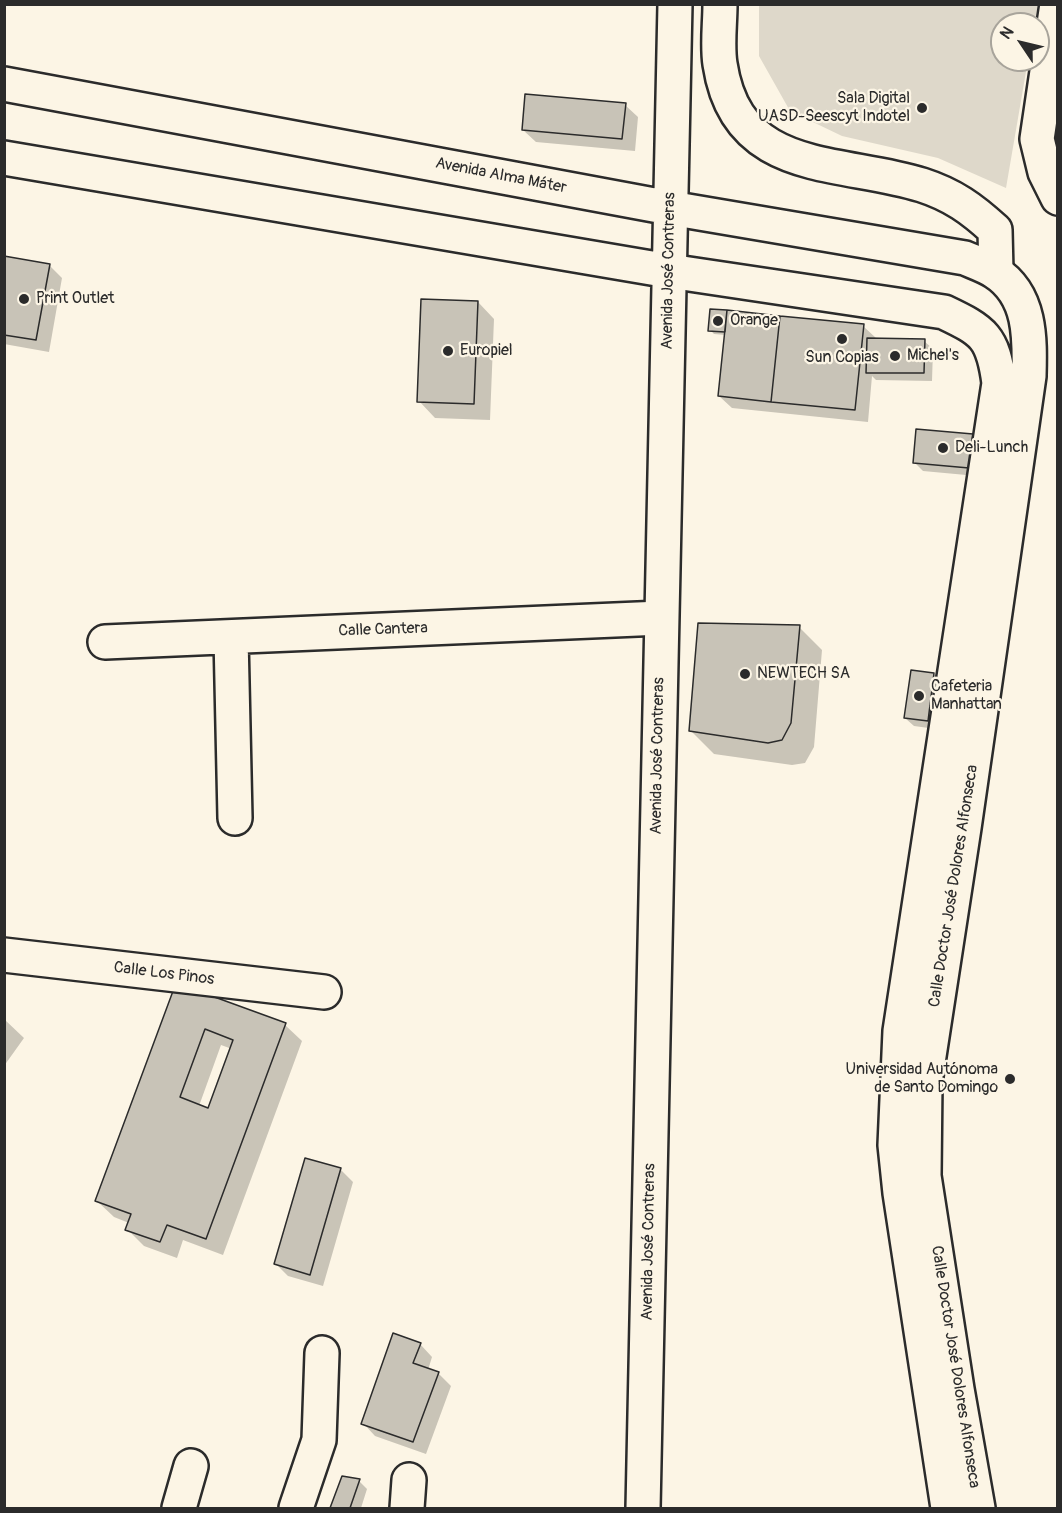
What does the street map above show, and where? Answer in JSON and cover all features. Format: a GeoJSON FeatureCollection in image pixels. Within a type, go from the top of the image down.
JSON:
{"type":"FeatureCollection","features":[{"type":"Feature","properties":{"kind":"street","name":"Avenida José Contreras"},"geometry":{"type":"LineString","coordinates":[[644,1509],[675,4]]}},
{"type":"Feature","properties":{"kind":"street"},"geometry":{"type":"LineString","coordinates":[[720,4],[719,63],[728,99],[742,121],[759,139],[803,161],[923,185],[971,208],[995,230],[996,272]]}},
{"type":"Feature","properties":{"kind":"street"},"geometry":{"type":"LineString","coordinates":[[1057,4],[1037,139],[1045,172],[1057,196]]}},
{"type":"Feature","properties":{"kind":"street","name":"Avenida Alma Máter"},"geometry":{"type":"LineString","coordinates":[[4,84],[670,208],[964,258],[996,272]]}},
{"type":"Feature","properties":{"kind":"street"},"geometry":{"type":"LineString","coordinates":[[4,158],[669,271]]}},
{"type":"Feature","properties":{"kind":"street","name":"Calle Doctor José Dolores Alfonseca"},"geometry":{"type":"LineString","coordinates":[[669,271],[944,312],[973,326],[985,338],[996,358],[999,383],[921,880],[900,1031],[896,1087],[895,1145],[900,1193],[948,1509]]}},
{"type":"Feature","properties":{"kind":"street","name":"Calle Doctor José Dolores Alfonseca"},"geometry":{"type":"LineString","coordinates":[[978,1509],[924,1176],[924,1133],[925,1082],[932,1025],[964,828],[1029,376],[1030,334],[1021,302],[996,272]]}},
{"type":"Feature","properties":{"kind":"street","name":"Calle Cantera"},"geometry":{"type":"LineString","coordinates":[[105,642],[661,618]]}},
{"type":"Feature","properties":{"kind":"street"},"geometry":{"type":"LineString","coordinates":[[231,637],[235,818]]}},
{"type":"Feature","properties":{"kind":"street","name":"Calle Los Pinos"},"geometry":{"type":"LineString","coordinates":[[4,955],[324,992]]}},
{"type":"Feature","properties":{"kind":"street"},"geometry":{"type":"LineString","coordinates":[[296,1509],[319,1440],[322,1353]]}},
{"type":"Feature","properties":{"kind":"street"},"geometry":{"type":"LineString","coordinates":[[179,1509],[192,1466]]}},
{"type":"Feature","properties":{"kind":"shaded area"},"geometry":{"type":"Polygon","coordinates":[[[759,5],[1038,5],[1037,12],[990,12],[990,72],[1026,72],[1006,188],[938,158],[842,136],[790,111],[759,56],[759,5]]]}},
{"type":"Feature","properties":{"kind":"building"},"geometry":{"type":"Polygon","coordinates":[[[525,94],[626,103],[622,139],[522,130],[525,94]]]}},
{"type":"Feature","properties":{"kind":"building","name":"Print Outlet"},"geometry":{"type":"Polygon","coordinates":[[[4,256],[50,264],[36,340],[4,335],[4,256]]]}},
{"type":"Feature","properties":{"kind":"building","name":"Europiel"},"geometry":{"type":"Polygon","coordinates":[[[421,299],[478,301],[474,404],[417,402],[421,299]]]}},
{"type":"Feature","properties":{"kind":"building","name":"Orange"},"geometry":{"type":"Polygon","coordinates":[[[710,309],[727,310],[725,332],[708,331],[710,309]]]}},
{"type":"Feature","properties":{"kind":"building"},"geometry":{"type":"Polygon","coordinates":[[[727,310],[780,316],[771,402],[718,396],[727,310]]]}},
{"type":"Feature","properties":{"kind":"building"},"geometry":{"type":"Polygon","coordinates":[[[780,316],[864,324],[855,410],[771,402],[780,316]]]}},
{"type":"Feature","properties":{"kind":"building","name":"Michel's"},"geometry":{"type":"Polygon","coordinates":[[[867,338],[925,339],[924,373],[866,373],[867,338]]]}},
{"type":"Feature","properties":{"kind":"building","name":"Deli-Lunch"},"geometry":{"type":"Polygon","coordinates":[[[916,429],[973,434],[969,468],[913,463],[916,429]]]}},
{"type":"Feature","properties":{"kind":"building","name":"NEWTECH SA"},"geometry":{"type":"Polygon","coordinates":[[[698,623],[800,625],[791,723],[782,740],[768,743],[689,731],[698,623]]]}},
{"type":"Feature","properties":{"kind":"building","name":"Cafeteria Manhattan"},"geometry":{"type":"Polygon","coordinates":[[[911,670],[934,673],[928,721],[904,718],[911,670]]]}},
{"type":"Feature","properties":{"kind":"building"},"geometry":{"type":"Polygon","coordinates":[[[176,983],[286,1023],[206,1239],[167,1225],[160,1242],[125,1230],[131,1214],[95,1201],[176,983]],[[205,1029],[180,1097],[208,1108],[233,1040],[205,1029]]]}},
{"type":"Feature","properties":{"kind":"building"},"geometry":{"type":"Polygon","coordinates":[[[305,1158],[341,1168],[310,1275],[274,1264],[305,1158]]]}},
{"type":"Feature","properties":{"kind":"building"},"geometry":{"type":"Polygon","coordinates":[[[393,1333],[421,1343],[413,1363],[439,1372],[413,1442],[361,1424],[393,1333]]]}},
{"type":"Feature","properties":{"kind":"building"},"geometry":{"type":"Polygon","coordinates":[[[342,1476],[360,1479],[350,1508],[330,1508],[342,1476]]]}},
{"type":"Feature","properties":{"kind":"place","name":"Sala Digital UASD-Seescyt Indotel"},"geometry":{"type":"Point","coordinates":[922,108]}},
{"type":"Feature","properties":{"kind":"place","name":"Print Outlet"},"geometry":{"type":"Point","coordinates":[24,299]}},
{"type":"Feature","properties":{"kind":"place","name":"Orange"},"geometry":{"type":"Point","coordinates":[718,321]}},
{"type":"Feature","properties":{"kind":"place","name":"Sun Copias"},"geometry":{"type":"Point","coordinates":[842,339]}},
{"type":"Feature","properties":{"kind":"place","name":"Europiel"},"geometry":{"type":"Point","coordinates":[448,351]}},
{"type":"Feature","properties":{"kind":"place","name":"Michel's"},"geometry":{"type":"Point","coordinates":[895,356]}},
{"type":"Feature","properties":{"kind":"place","name":"Deli-Lunch"},"geometry":{"type":"Point","coordinates":[943,448]}},
{"type":"Feature","properties":{"kind":"place","name":"NEWTECH SA"},"geometry":{"type":"Point","coordinates":[745,674]}},
{"type":"Feature","properties":{"kind":"place","name":"Cafeteria Manhattan"},"geometry":{"type":"Point","coordinates":[919,696]}},
{"type":"Feature","properties":{"kind":"place","name":"Universidad Autónoma de Santo Domingo"},"geometry":{"type":"Point","coordinates":[1010,1079]}}]}
